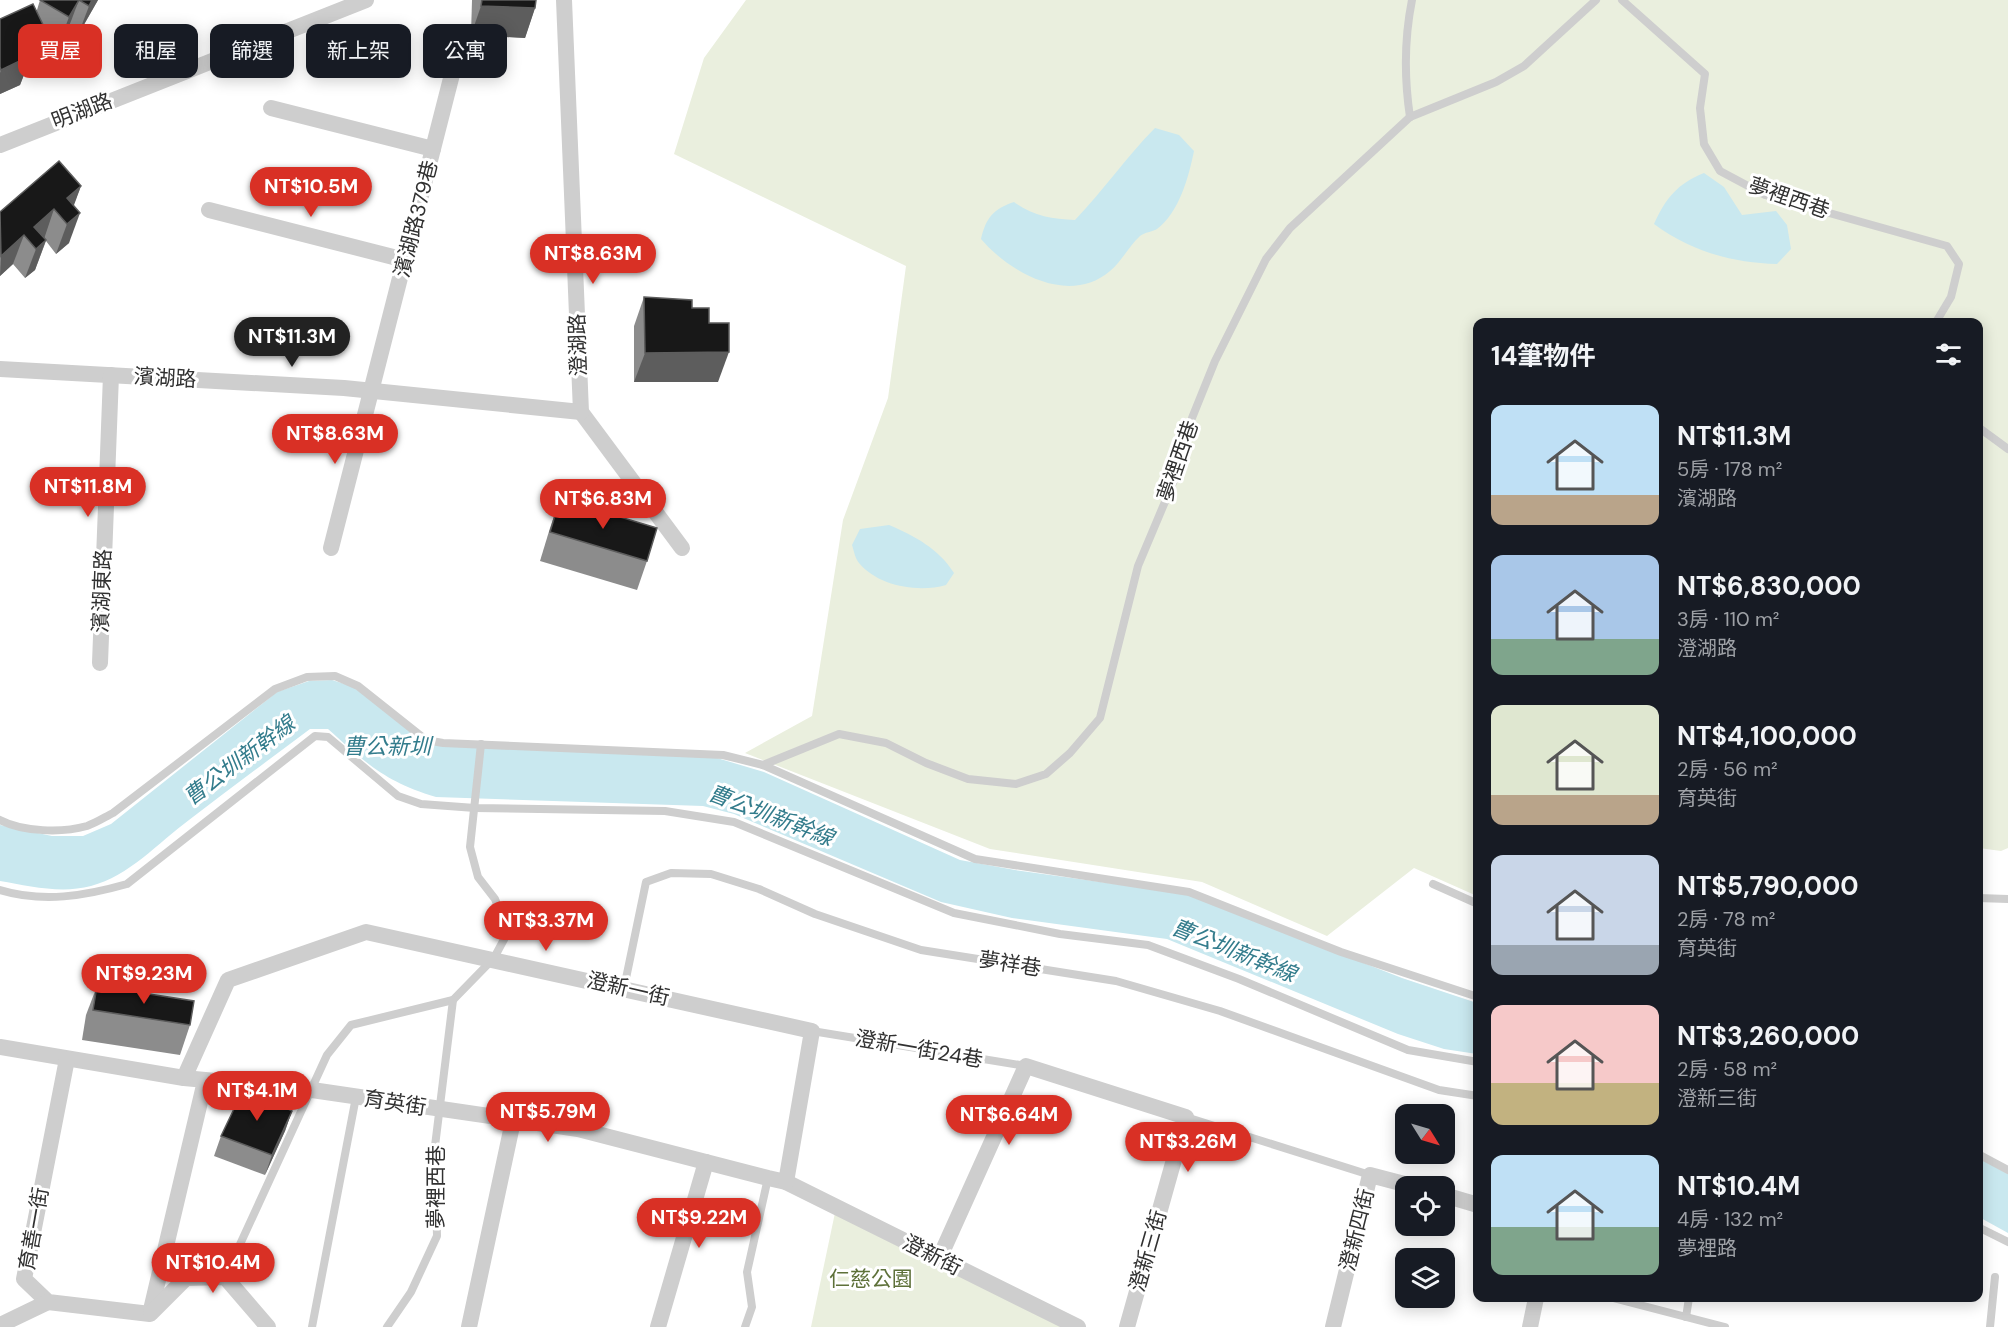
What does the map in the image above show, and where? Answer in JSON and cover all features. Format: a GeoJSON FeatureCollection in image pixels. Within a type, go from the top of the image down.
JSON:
{"type":"FeatureCollection","features":[{"type":"Feature","properties":{"kind":"street","name":"明湖路"},"geometry":{"type":"LineString","coordinates":[[0,145],[366,0]]}},
{"type":"Feature","properties":{"kind":"street","name":"澄湖路"},"geometry":{"type":"LineString","coordinates":[[564,0],[581,412]]}},
{"type":"Feature","properties":{"kind":"street","name":"濱湖路379巷"},"geometry":{"type":"LineString","coordinates":[[331,548],[451,78]]}},
{"type":"Feature","properties":{"kind":"street"},"geometry":{"type":"LineString","coordinates":[[271,108],[433,149]]}},
{"type":"Feature","properties":{"kind":"street"},"geometry":{"type":"LineString","coordinates":[[209,210],[405,260]]}},
{"type":"Feature","properties":{"kind":"street","name":"濱湖路"},"geometry":{"type":"LineString","coordinates":[[0,369],[372,391],[581,412]]}},
{"type":"Feature","properties":{"kind":"street","name":"濱湖東路"},"geometry":{"type":"LineString","coordinates":[[100,663],[111,375]]}},
{"type":"Feature","properties":{"kind":"street"},"geometry":{"type":"LineString","coordinates":[[581,412],[682,549]]}},
{"type":"Feature","properties":{"kind":"street","name":"澄新一街"},"geometry":{"type":"LineString","coordinates":[[184,1078],[228,980],[366,932],[494,958],[812,1031]]}},
{"type":"Feature","properties":{"kind":"street"},"geometry":{"type":"LineString","coordinates":[[786,1182],[812,1031]]}},
{"type":"Feature","properties":{"kind":"street","name":"育英街"},"geometry":{"type":"LineString","coordinates":[[0,1047],[205,1081],[312,1090],[578,1129],[786,1182]]}},
{"type":"Feature","properties":{"kind":"street","name":"育善一街"},"geometry":{"type":"LineString","coordinates":[[67,1059],[24,1280],[48,1302],[149,1320]]}},
{"type":"Feature","properties":{"kind":"street"},"geometry":{"type":"LineString","coordinates":[[939,1259],[1026,1066],[1186,1117]]}},
{"type":"Feature","properties":{"kind":"street"},"geometry":{"type":"LineString","coordinates":[[149,1320],[205,1081]]}},
{"type":"Feature","properties":{"kind":"street","name":"澄新三街"},"geometry":{"type":"LineString","coordinates":[[1127,1327],[1186,1117]]}},
{"type":"Feature","properties":{"kind":"street"},"geometry":{"type":"LineString","coordinates":[[469,1327],[513,1121]]}},
{"type":"Feature","properties":{"kind":"street"},"geometry":{"type":"LineString","coordinates":[[658,1327],[706,1162]]}},
{"type":"Feature","properties":{"kind":"street","name":"澄新四街"},"geometry":{"type":"LineString","coordinates":[[1333,1327],[1370,1175],[1395,1182]]}},
{"type":"Feature","properties":{"kind":"street","name":"澄新街"},"geometry":{"type":"LineString","coordinates":[[786,1182],[1078,1327]]}},
{"type":"Feature","properties":{"kind":"street"},"geometry":{"type":"LineString","coordinates":[[1455,1198],[1473,1203]]}},
{"type":"Feature","properties":{"kind":"street"},"geometry":{"type":"LineString","coordinates":[[149,1320],[186,1278],[225,1277],[268,1327]]}},
{"type":"Feature","properties":{"kind":"street"},"geometry":{"type":"LineString","coordinates":[[0,1325],[48,1302]]}},
{"type":"Feature","properties":{"kind":"street"},"geometry":{"type":"LineString","coordinates":[[1530,1327],[1535,1302]]}},
{"type":"Feature","properties":{"kind":"lane"},"geometry":{"type":"LineString","coordinates":[[1410,117],[1405,85],[1406,31],[1412,0]]}},
{"type":"Feature","properties":{"kind":"lane","name":"夢裡西巷"},"geometry":{"type":"LineString","coordinates":[[763,765],[839,734],[886,743],[926,763],[968,779],[1016,784],[1046,774],[1070,753],[1100,718],[1138,566],[1175,478],[1192,418],[1215,361],[1266,259],[1290,228],[1410,117],[1496,82],[1524,66],[1596,0]]}},
{"type":"Feature","properties":{"kind":"lane","name":"夢裡西巷"},"geometry":{"type":"LineString","coordinates":[[1622,0],[1705,74],[1700,108],[1704,144],[1720,171],[1765,195],[1947,246],[1959,264],[1951,297],[1938,318]]}},
{"type":"Feature","properties":{"kind":"lane"},"geometry":{"type":"LineString","coordinates":[[1983,431],[2008,449]]}},
{"type":"Feature","properties":{"kind":"lane"},"geometry":{"type":"LineString","coordinates":[[0,820],[9,825],[50,830],[88,826],[113,813],[275,689],[308,677],[335,676],[358,686],[426,740],[443,743],[723,755],[763,765],[975,860],[1189,892],[1341,952],[1473,995]]}},
{"type":"Feature","properties":{"kind":"lane"},"geometry":{"type":"LineString","coordinates":[[0,890],[54,899],[98,892],[127,884],[315,736],[328,737],[398,796],[421,804],[475,808],[665,811],[734,822],[954,913],[1060,934],[1148,945],[1239,979],[1408,1050],[1473,1061]]}},
{"type":"Feature","properties":{"kind":"lane"},"geometry":{"type":"LineString","coordinates":[[225,1277],[327,1055],[351,1024],[453,1000],[494,958],[508,932],[495,899],[478,877],[470,847],[481,744]]}},
{"type":"Feature","properties":{"kind":"lane","name":"夢祥巷"},"geometry":{"type":"LineString","coordinates":[[624,988],[646,882],[671,873],[711,874],[759,889],[814,914],[921,950],[1116,981],[1220,1011],[1439,1090],[1473,1095]]}},
{"type":"Feature","properties":{"kind":"lane"},"geometry":{"type":"LineString","coordinates":[[1433,884],[1473,902]]}},
{"type":"Feature","properties":{"kind":"lane"},"geometry":{"type":"LineString","coordinates":[[1983,898],[2008,899]]}},
{"type":"Feature","properties":{"kind":"lane","name":"夢裡西巷"},"geometry":{"type":"LineString","coordinates":[[387,1327],[411,1292],[437,1236],[435,1146],[453,1000]]}},
{"type":"Feature","properties":{"kind":"lane","name":"澄新一街24巷"},"geometry":{"type":"LineString","coordinates":[[812,1031],[1026,1066]]}},
{"type":"Feature","properties":{"kind":"lane"},"geometry":{"type":"LineString","coordinates":[[312,1327],[356,1097]]}},
{"type":"Feature","properties":{"kind":"lane"},"geometry":{"type":"LineString","coordinates":[[1186,1117],[1370,1175]]}},
{"type":"Feature","properties":{"kind":"lane"},"geometry":{"type":"LineString","coordinates":[[1983,1157],[2008,1170]]}},
{"type":"Feature","properties":{"kind":"lane"},"geometry":{"type":"LineString","coordinates":[[746,1327],[752,1307],[747,1272],[768,1178]]}},
{"type":"Feature","properties":{"kind":"lane"},"geometry":{"type":"LineString","coordinates":[[1983,1230],[2008,1242]]}},
{"type":"Feature","properties":{"kind":"lane"},"geometry":{"type":"LineString","coordinates":[[1990,1327],[1995,1277]]}},
{"type":"Feature","properties":{"kind":"lane"},"geometry":{"type":"LineString","coordinates":[[1628,1302],[1725,1327]]}},
{"type":"Feature","properties":{"kind":"lane"},"geometry":{"type":"LineString","coordinates":[[1686,1317],[1688,1302]]}},
{"type":"Feature","properties":{"kind":"green space"},"geometry":{"type":"Polygon","coordinates":[[[746,0],[2008,0],[2008,848],[2001,851],[1983,849],[1983,318],[1473,318],[1473,894],[1414,868],[1327,936],[1202,882],[990,849],[745,753],[812,716],[843,520],[888,398],[906,266],[674,154],[704,58],[746,0]]]}},
{"type":"Feature","properties":{"kind":"green space","name":"仁慈公園"},"geometry":{"type":"Polygon","coordinates":[[[836,1208],[1079,1327],[811,1327],[836,1208]]]}},
{"type":"Feature","properties":{"kind":"water"},"geometry":{"type":"Polygon","coordinates":[[[1155,128],[1179,135],[1194,151],[1186,182],[1177,204],[1165,222],[1157,229],[1140,236],[1110,271],[1094,281],[1077,286],[1041,281],[1008,263],[981,239],[985,225],[992,215],[1014,202],[1028,211],[1043,216],[1075,220],[1155,128]]]}},
{"type":"Feature","properties":{"kind":"water"},"geometry":{"type":"Polygon","coordinates":[[[1704,173],[1724,187],[1742,215],[1776,211],[1787,225],[1791,249],[1777,264],[1744,261],[1712,254],[1682,242],[1654,224],[1673,193],[1686,182],[1704,173]]]}},
{"type":"Feature","properties":{"kind":"water"},"geometry":{"type":"Polygon","coordinates":[[[889,525],[934,550],[948,564],[954,573],[946,585],[923,588],[899,586],[877,577],[859,563],[852,545],[860,529],[889,525]]]}},
{"type":"Feature","properties":{"kind":"water","name":"曹公新圳"},"geometry":{"type":"Polygon","coordinates":[[[332,680],[354,687],[429,743],[717,758],[764,772],[960,860],[1187,894],[1402,978],[1473,1002],[1473,1053],[1444,1049],[1398,1034],[1167,939],[1012,918],[941,902],[734,814],[703,806],[436,797],[389,778],[328,729],[310,729],[118,875],[91,886],[68,889],[0,881],[0,825],[52,836],[83,836],[111,824],[277,692],[309,681],[332,680]]]}},
{"type":"Feature","properties":{"kind":"water"},"geometry":{"type":"Polygon","coordinates":[[[1983,1160],[2008,1174],[2008,1233],[1983,1219],[1983,1160]]]}},
{"type":"Feature","properties":{"kind":"building"},"geometry":{"type":"Polygon","coordinates":[[[40,0],[79,0],[69,17],[40,0]]]}},
{"type":"Feature","properties":{"kind":"building"},"geometry":{"type":"Polygon","coordinates":[[[79,0],[92,0],[89,6],[79,0]]]}},
{"type":"Feature","properties":{"kind":"building"},"geometry":{"type":"Polygon","coordinates":[[[482,0],[536,0],[535,8],[481,6],[482,0]]]}},
{"type":"Feature","properties":{"kind":"building"},"geometry":{"type":"Polygon","coordinates":[[[33,4],[43,24],[18,24],[18,62],[1,70],[0,67],[0,19],[33,4]]]}},
{"type":"Feature","properties":{"kind":"building"},"geometry":{"type":"Polygon","coordinates":[[[59,161],[81,186],[67,198],[80,213],[67,224],[54,209],[34,227],[46,240],[36,249],[24,235],[1,256],[0,212],[59,161]]]}},
{"type":"Feature","properties":{"kind":"building"},"geometry":{"type":"Polygon","coordinates":[[[644,297],[692,300],[692,308],[709,308],[709,323],[729,323],[729,352],[645,353],[644,297]]]}},
{"type":"Feature","properties":{"kind":"building"},"geometry":{"type":"Polygon","coordinates":[[[560,499],[657,528],[647,561],[550,532],[560,499]]]}},
{"type":"Feature","properties":{"kind":"building"},"geometry":{"type":"Polygon","coordinates":[[[97,986],[194,1001],[190,1025],[93,1010],[97,986]]]}},
{"type":"Feature","properties":{"kind":"building"},"geometry":{"type":"Polygon","coordinates":[[[245,1086],[292,1111],[272,1155],[221,1136],[245,1086]]]}},
{"type":"Feature","properties":{"kind":"water label","name":"曹公圳新幹線"},"geometry":{"type":"Point","coordinates":[239,760]}},
{"type":"Feature","properties":{"kind":"water label","name":"曹公圳新幹線"},"geometry":{"type":"Point","coordinates":[771,815]}},
{"type":"Feature","properties":{"kind":"water label","name":"曹公圳新幹線"},"geometry":{"type":"Point","coordinates":[1234,950]}}]}
